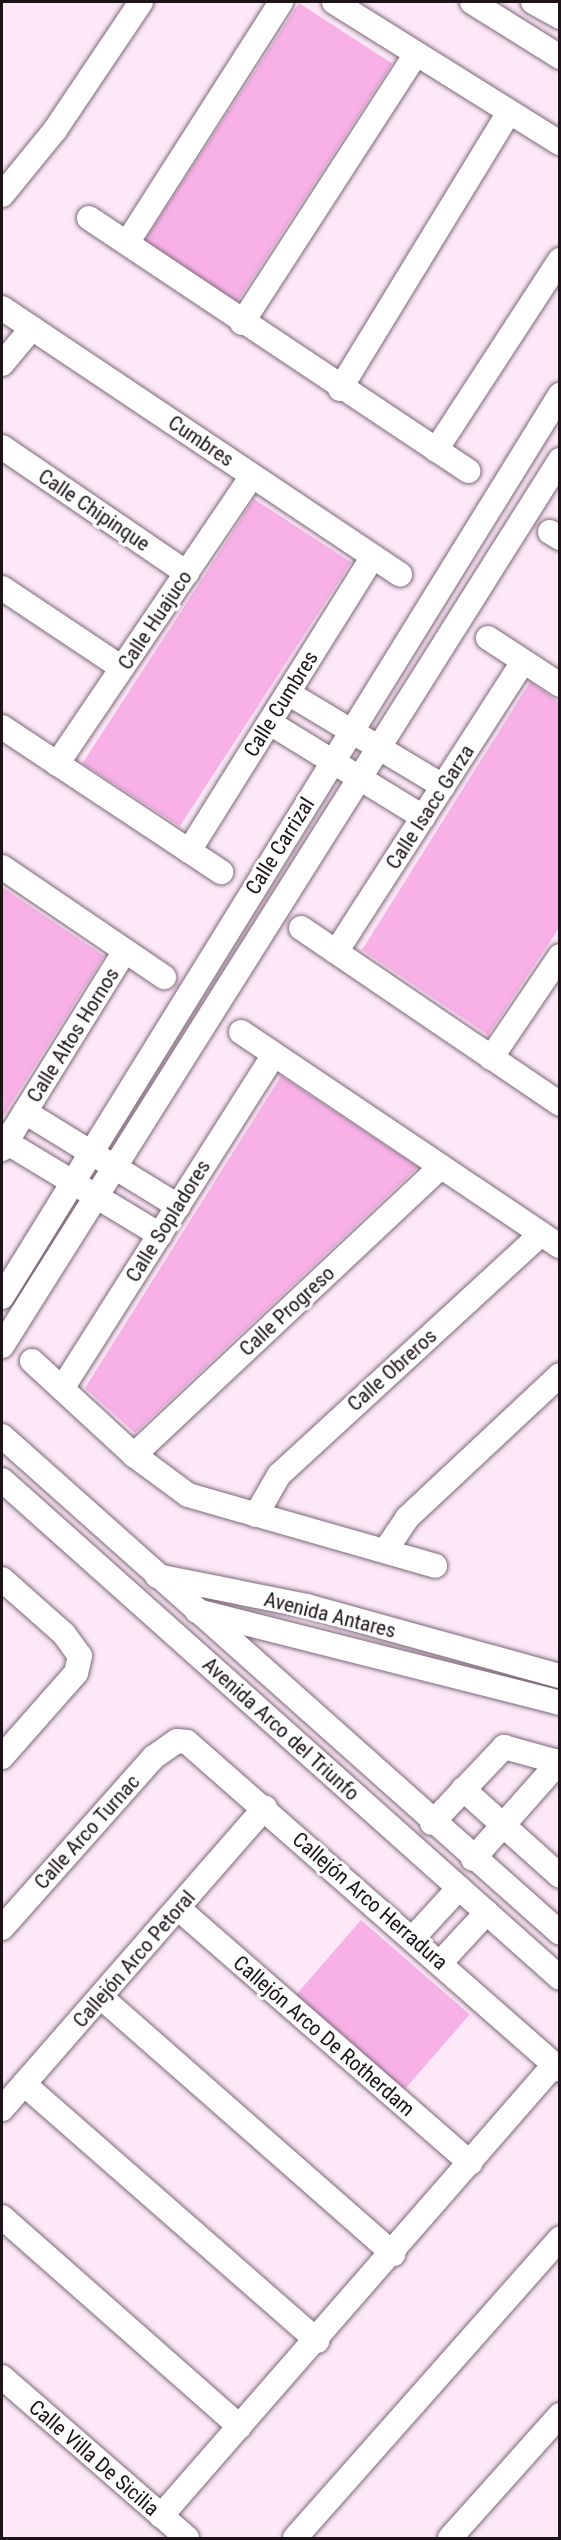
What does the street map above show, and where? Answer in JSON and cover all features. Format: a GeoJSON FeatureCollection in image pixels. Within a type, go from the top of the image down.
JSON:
{"type":"FeatureCollection","features":[{"type":"Feature","properties":{"kind":"street"},"geometry":{"type":"LineString","coordinates":[[2,195],[56,130],[141,2]]}},
{"type":"Feature","properties":{"kind":"street"},"geometry":{"type":"LineString","coordinates":[[127,243],[281,2]]}},
{"type":"Feature","properties":{"kind":"street"},"geometry":{"type":"LineString","coordinates":[[334,2],[560,143]]}},
{"type":"Feature","properties":{"kind":"street"},"geometry":{"type":"LineString","coordinates":[[472,2],[560,57]]}},
{"type":"Feature","properties":{"kind":"street"},"geometry":{"type":"LineString","coordinates":[[533,2],[560,18]]}},
{"type":"Feature","properties":{"kind":"street"},"geometry":{"type":"LineString","coordinates":[[242,323],[416,54]]}},
{"type":"Feature","properties":{"kind":"street"},"geometry":{"type":"LineString","coordinates":[[340,389],[510,112]]}},
{"type":"Feature","properties":{"kind":"street"},"geometry":{"type":"LineString","coordinates":[[89,218],[340,389],[468,471]]}},
{"type":"Feature","properties":{"kind":"street"},"geometry":{"type":"LineString","coordinates":[[436,450],[560,260]]}},
{"type":"Feature","properties":{"kind":"street","name":"Cumbres"},"geometry":{"type":"LineString","coordinates":[[2,308],[400,574]]}},
{"type":"Feature","properties":{"kind":"street"},"geometry":{"type":"LineString","coordinates":[[2,364],[32,328]]}},
{"type":"Feature","properties":{"kind":"street","name":"Calle Carrizal"},"geometry":{"type":"LineString","coordinates":[[2,1297],[70,1180],[353,732],[560,395]]}},
{"type":"Feature","properties":{"kind":"street","name":"Calle Chipinque"},"geometry":{"type":"LineString","coordinates":[[2,447],[187,573]]}},
{"type":"Feature","properties":{"kind":"street","name":"Calle Carrizal"},"geometry":{"type":"LineString","coordinates":[[2,1346],[560,460]]}},
{"type":"Feature","properties":{"kind":"street","name":"Calle Huajuco"},"geometry":{"type":"LineString","coordinates":[[57,764],[252,476]]}},
{"type":"Feature","properties":{"kind":"street","name":"Calle Cumbres"},"geometry":{"type":"LineString","coordinates":[[189,851],[374,557]]}},
{"type":"Feature","properties":{"kind":"street"},"geometry":{"type":"LineString","coordinates":[[2,588],[122,668]]}},
{"type":"Feature","properties":{"kind":"street"},"geometry":{"type":"LineString","coordinates":[[488,638],[560,685]]}},
{"type":"Feature","properties":{"kind":"street","name":"Calle Isacc Garza"},"geometry":{"type":"LineString","coordinates":[[336,952],[523,662]]}},
{"type":"Feature","properties":{"kind":"street"},"geometry":{"type":"LineString","coordinates":[[288,693],[443,786]]}},
{"type":"Feature","properties":{"kind":"street"},"geometry":{"type":"LineString","coordinates":[[270,723],[423,817]]}},
{"type":"Feature","properties":{"kind":"street"},"geometry":{"type":"LineString","coordinates":[[2,727],[220,872]]}},
{"type":"Feature","properties":{"kind":"street","name":"Calle Altos Hornos"},"geometry":{"type":"LineString","coordinates":[[2,867],[164,977]]}},
{"type":"Feature","properties":{"kind":"street"},"geometry":{"type":"LineString","coordinates":[[301,928],[560,1104]]}},
{"type":"Feature","properties":{"kind":"street","name":"Calle Altos Hornos"},"geometry":{"type":"LineString","coordinates":[[4,1146],[125,951]]}},
{"type":"Feature","properties":{"kind":"street"},"geometry":{"type":"LineString","coordinates":[[491,1058],[558,963]]}},
{"type":"Feature","properties":{"kind":"street"},"geometry":{"type":"LineString","coordinates":[[241,1032],[550,1240]]}},
{"type":"Feature","properties":{"kind":"street","name":"Calle Sopladores"},"geometry":{"type":"LineString","coordinates":[[63,1387],[274,1055]]}},
{"type":"Feature","properties":{"kind":"street"},"geometry":{"type":"LineString","coordinates":[[25,1112],[178,1206]]}},
{"type":"Feature","properties":{"kind":"street"},"geometry":{"type":"LineString","coordinates":[[4,1146],[70,1180],[160,1235]]}},
{"type":"Feature","properties":{"kind":"street","name":"Calle Progreso"},"geometry":{"type":"LineString","coordinates":[[134,1455],[441,1167]]}},
{"type":"Feature","properties":{"kind":"street","name":"Calle Obreros"},"geometry":{"type":"LineString","coordinates":[[256,1515],[279,1475],[550,1240]]}},
{"type":"Feature","properties":{"kind":"street"},"geometry":{"type":"LineString","coordinates":[[32,1361],[63,1387],[134,1455],[188,1495],[435,1566]]}},
{"type":"Feature","properties":{"kind":"street"},"geometry":{"type":"LineString","coordinates":[[385,1551],[407,1518],[560,1375]]}},
{"type":"Feature","properties":{"kind":"street","name":"Avenida Arco del Triunfo"},"geometry":{"type":"LineString","coordinates":[[2,1436],[432,1823],[560,1933]]}},
{"type":"Feature","properties":{"kind":"street","name":"Avenida Arco del Triunfo"},"geometry":{"type":"LineString","coordinates":[[2,1480],[560,1978]]}},
{"type":"Feature","properties":{"kind":"street","name":"Avenida Antares"},"geometry":{"type":"LineString","coordinates":[[98,1566],[307,1606],[560,1676]]}},
{"type":"Feature","properties":{"kind":"street"},"geometry":{"type":"LineString","coordinates":[[2,1579],[64,1634],[80,1656],[76,1673],[2,1757]]}},
{"type":"Feature","properties":{"kind":"street","name":"Avenida Antares"},"geometry":{"type":"LineString","coordinates":[[138,1602],[194,1611],[560,1703]]}},
{"type":"Feature","properties":{"kind":"street","name":"Callejón Arco Herradura"},"geometry":{"type":"LineString","coordinates":[[177,1741],[197,1747],[557,2067]]}},
{"type":"Feature","properties":{"kind":"street","name":"Calle Arco Turnac"},"geometry":{"type":"LineString","coordinates":[[2,1928],[154,1757],[177,1741]]}},
{"type":"Feature","properties":{"kind":"street"},"geometry":{"type":"LineString","coordinates":[[432,1823],[504,1747],[559,1761],[473,1859]]}},
{"type":"Feature","properties":{"kind":"street"},"geometry":{"type":"LineString","coordinates":[[462,1789],[560,1876]]}},
{"type":"Feature","properties":{"kind":"street","name":"Callejón Arco Petoral"},"geometry":{"type":"LineString","coordinates":[[2,2109],[102,1998],[265,1808]]}},
{"type":"Feature","properties":{"kind":"street"},"geometry":{"type":"LineString","coordinates":[[413,1938],[459,1888]]}},
{"type":"Feature","properties":{"kind":"street","name":"Callejón Arco De Rotherdam"},"geometry":{"type":"LineString","coordinates":[[178,1908],[470,2163]]}},
{"type":"Feature","properties":{"kind":"street"},"geometry":{"type":"LineString","coordinates":[[440,1963],[487,1912]]}},
{"type":"Feature","properties":{"kind":"street"},"geometry":{"type":"LineString","coordinates":[[102,1998],[393,2254]]}},
{"type":"Feature","properties":{"kind":"street"},"geometry":{"type":"LineString","coordinates":[[161,2516],[318,2341],[470,2163],[557,2067]]}},
{"type":"Feature","properties":{"kind":"street"},"geometry":{"type":"LineString","coordinates":[[24,2084],[318,2341]]}},
{"type":"Feature","properties":{"kind":"street"},"geometry":{"type":"LineString","coordinates":[[2,2217],[240,2427]]}},
{"type":"Feature","properties":{"kind":"street"},"geometry":{"type":"LineString","coordinates":[[295,2538],[560,2238]]}},
{"type":"Feature","properties":{"kind":"street","name":"Calle Villa De Sicilia"},"geometry":{"type":"LineString","coordinates":[[2,2377],[187,2538]]}},
{"type":"Feature","properties":{"kind":"street"},"geometry":{"type":"LineString","coordinates":[[450,2538],[560,2415]]}},
{"type":"Feature","properties":{"kind":"shaded area"},"geometry":{"type":"Polygon","coordinates":[[[299,3],[392,63],[236,303],[143,243],[299,3]]]}},
{"type":"Feature","properties":{"kind":"shaded area"},"geometry":{"type":"Polygon","coordinates":[[[254,499],[351,562],[180,826],[82,763],[254,499]]]}},
{"type":"Feature","properties":{"kind":"shaded area"},"geometry":{"type":"Polygon","coordinates":[[[530,682],[559,702],[559,928],[488,1035],[362,950],[530,682]]]}},
{"type":"Feature","properties":{"kind":"shaded area"},"geometry":{"type":"Polygon","coordinates":[[[2,887],[104,956],[2,1118],[2,887]]]}},
{"type":"Feature","properties":{"kind":"shaded area"},"geometry":{"type":"Polygon","coordinates":[[[281,1076],[418,1167],[135,1433],[85,1388],[281,1076]]]}},
{"type":"Feature","properties":{"kind":"shaded area"},"geometry":{"type":"Polygon","coordinates":[[[361,1920],[470,2014],[402,2092],[293,1998],[361,1920]]]}}]}
